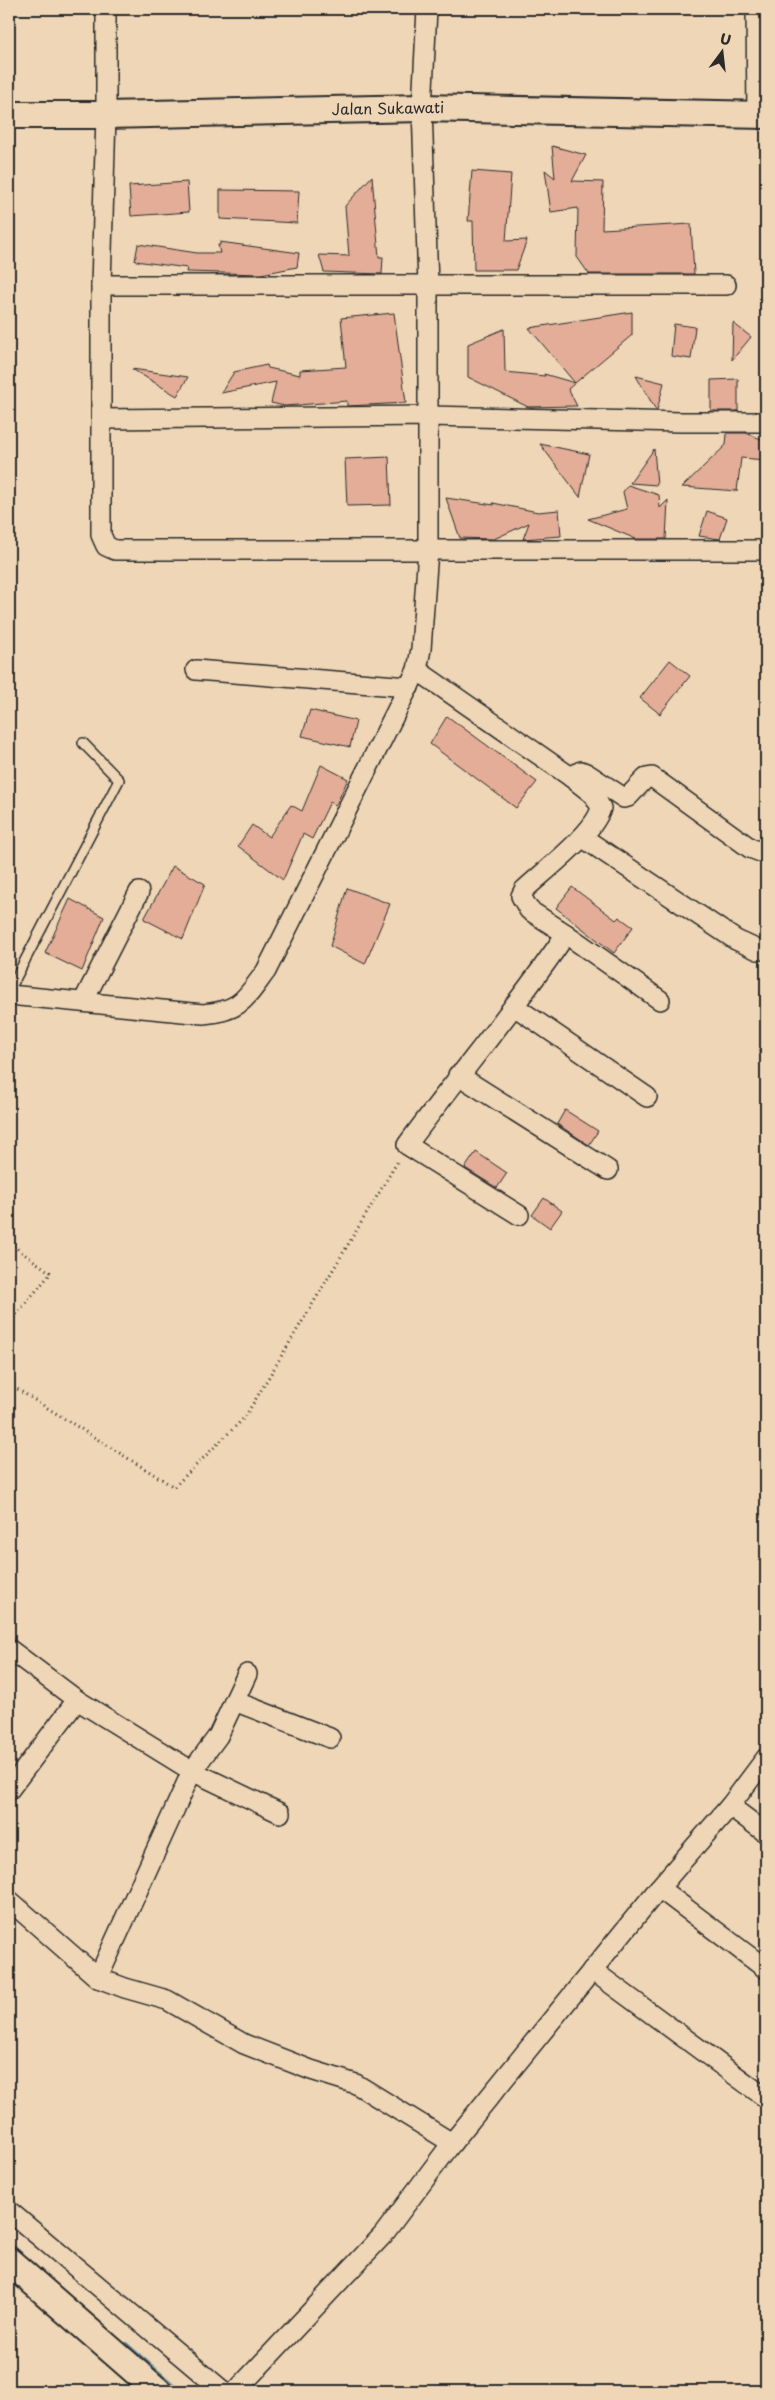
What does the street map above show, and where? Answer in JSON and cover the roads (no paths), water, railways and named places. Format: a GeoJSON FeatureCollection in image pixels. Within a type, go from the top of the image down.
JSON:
{"type":"FeatureCollection","features":[{"type":"Feature","properties":{"kind":"street"},"geometry":{"type":"LineString","coordinates":[[106,9],[106,115],[101,285],[101,535],[104,544],[110,549],[766,550]]}},
{"type":"Feature","properties":{"kind":"street"},"geometry":{"type":"LineString","coordinates":[[9,993],[203,1014],[224,1013],[244,1000],[266,971],[386,728],[417,670],[421,649],[428,550],[428,285],[422,108],[427,9]]}},
{"type":"Feature","properties":{"kind":"street"},"geometry":{"type":"LineString","coordinates":[[756,9],[762,115]]}},
{"type":"Feature","properties":{"kind":"street","name":"Jalan Sukawati"},"geometry":{"type":"LineString","coordinates":[[9,115],[106,115],[422,108],[762,115]]}},
{"type":"Feature","properties":{"kind":"street"},"geometry":{"type":"LineString","coordinates":[[101,285],[726,285]]}},
{"type":"Feature","properties":{"kind":"street"},"geometry":{"type":"LineString","coordinates":[[101,419],[429,416],[681,422],[766,422]]}},
{"type":"Feature","properties":{"kind":"street"},"geometry":{"type":"LineString","coordinates":[[196,670],[408,687]]}},
{"type":"Feature","properties":{"kind":"street"},"geometry":{"type":"LineString","coordinates":[[417,670],[594,795],[601,808],[596,821],[582,837],[524,890],[521,896],[529,910],[660,1000]]}},
{"type":"Feature","properties":{"kind":"street"},"geometry":{"type":"LineString","coordinates":[[571,777],[581,772],[586,773],[624,798],[628,797],[646,778],[652,776],[750,848],[766,854]]}},
{"type":"Feature","properties":{"kind":"street"},"geometry":{"type":"LineString","coordinates":[[582,837],[736,940],[758,950],[766,950]]}},
{"type":"Feature","properties":{"kind":"street"},"geometry":{"type":"LineString","coordinates":[[83,1002],[139,892]]}},
{"type":"Feature","properties":{"kind":"street"},"geometry":{"type":"LineString","coordinates":[[519,1215],[407,1145],[458,1075],[514,1006],[566,934]]}},
{"type":"Feature","properties":{"kind":"street"},"geometry":{"type":"LineString","coordinates":[[514,1006],[646,1097]]}},
{"type":"Feature","properties":{"kind":"street"},"geometry":{"type":"LineString","coordinates":[[458,1075],[608,1170]]}},
{"type":"Feature","properties":{"kind":"street"},"geometry":{"type":"LineString","coordinates":[[9,1649],[77,1700],[192,1771],[280,1813]]}},
{"type":"Feature","properties":{"kind":"street"},"geometry":{"type":"LineString","coordinates":[[98,1978],[192,1771],[218,1736],[247,1674]]}},
{"type":"Feature","properties":{"kind":"street"},"geometry":{"type":"LineString","coordinates":[[9,1790],[77,1700]]}},
{"type":"Feature","properties":{"kind":"street"},"geometry":{"type":"LineString","coordinates":[[234,1701],[330,1738]]}},
{"type":"Feature","properties":{"kind":"street"},"geometry":{"type":"LineString","coordinates":[[236,2391],[383,2235],[452,2143],[659,1888],[730,1806],[766,1758]]}},
{"type":"Feature","properties":{"kind":"street"},"geometry":{"type":"LineString","coordinates":[[730,1806],[766,1833]]}},
{"type":"Feature","properties":{"kind":"street"},"geometry":{"type":"LineString","coordinates":[[659,1888],[766,1969]]}},
{"type":"Feature","properties":{"kind":"street"},"geometry":{"type":"LineString","coordinates":[[9,1900],[98,1978],[124,1988],[167,2000],[244,2044],[311,2070],[356,2084],[452,2143]]}},
{"type":"Feature","properties":{"kind":"street"},"geometry":{"type":"LineString","coordinates":[[592,1970],[766,2098]]}},
{"type":"Feature","properties":{"kind":"street"},"geometry":{"type":"LineString","coordinates":[[9,2211],[223,2391]]}},
{"type":"Feature","properties":{"kind":"street"},"geometry":{"type":"LineString","coordinates":[[9,2261],[158,2391]]}},
{"type":"Feature","properties":{"kind":"lane"},"geometry":{"type":"LineString","coordinates":[[9,993],[119,780],[83,743]]}},
{"type":"Feature","properties":{"kind":"waterway"},"geometry":{"type":"LineString","coordinates":[[9,2244],[20,2254]]}},
{"type":"Feature","properties":{"kind":"waterway"},"geometry":{"type":"LineString","coordinates":[[126,2345],[179,2391]]}}]}
